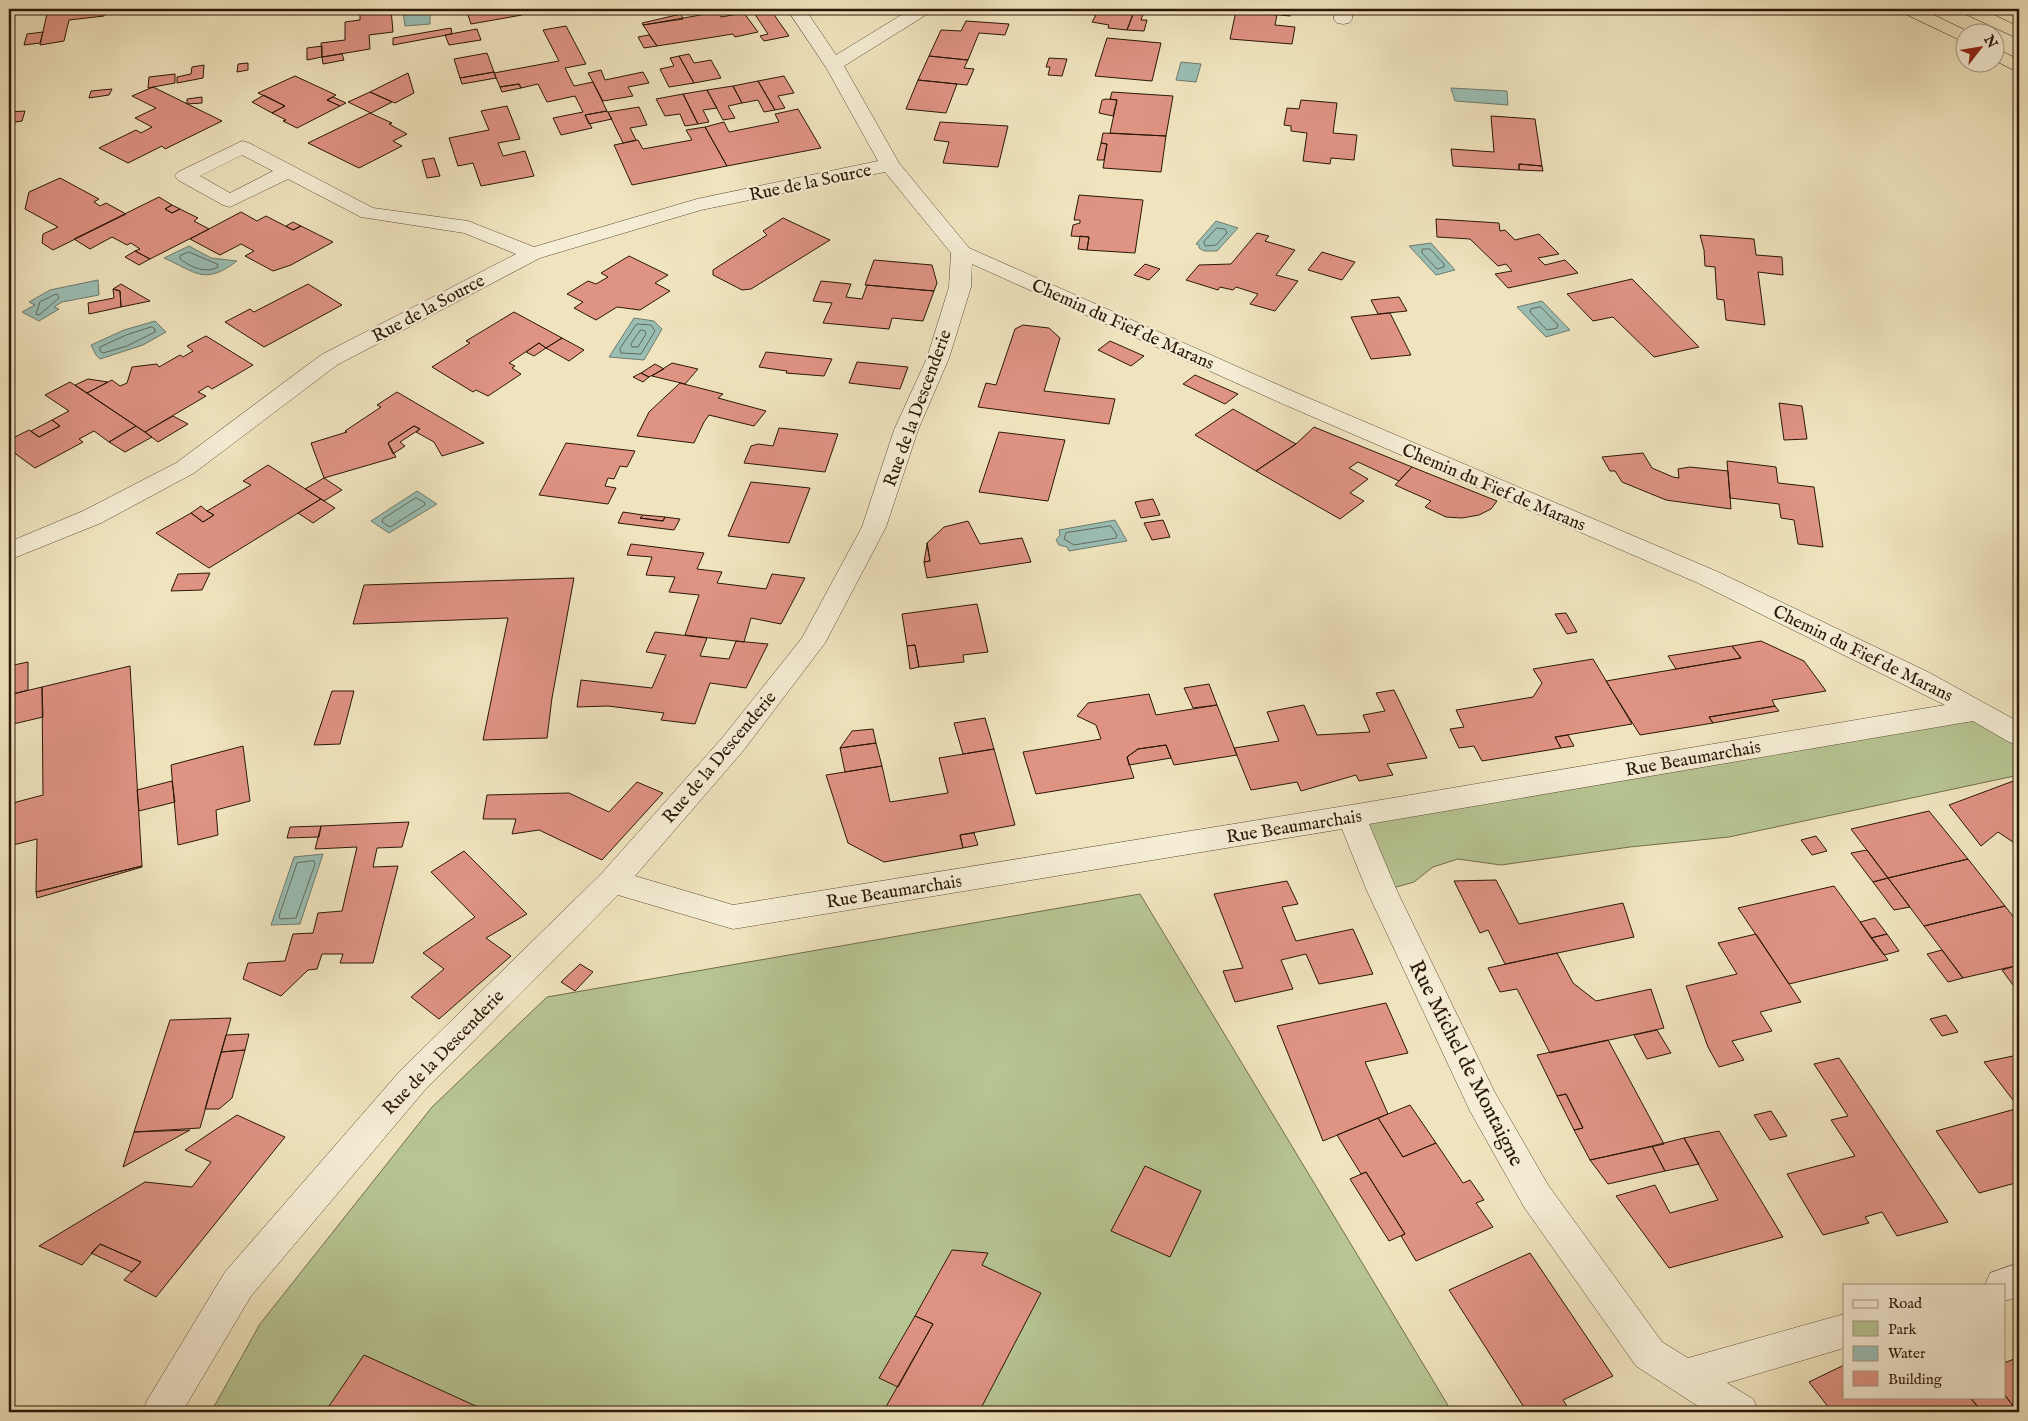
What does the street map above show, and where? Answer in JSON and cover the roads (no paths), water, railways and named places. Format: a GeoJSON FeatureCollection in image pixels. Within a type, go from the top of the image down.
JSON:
{"type":"FeatureCollection","features":[{"type":"Feature","properties":{"kind":"highway"},"geometry":{"type":"LineString","coordinates":[[1908,9],[1956,33]]}},
{"type":"Feature","properties":{"kind":"highway"},"geometry":{"type":"LineString","coordinates":[[1969,9],[2019,34]]}},
{"type":"Feature","properties":{"kind":"highway"},"geometry":{"type":"LineString","coordinates":[[2006,60],[2019,67]]}},
{"type":"Feature","properties":{"kind":"street"},"geometry":{"type":"LineString","coordinates":[[796,9],[833,65],[890,165],[962,252]]}},
{"type":"Feature","properties":{"kind":"street"},"geometry":{"type":"LineString","coordinates":[[833,65],[924,9]]}},
{"type":"Feature","properties":{"kind":"street","name":"Rue de la Source"},"geometry":{"type":"LineString","coordinates":[[9,552],[92,517],[185,468],[329,360],[533,254],[697,205],[890,165]]}},
{"type":"Feature","properties":{"kind":"street"},"geometry":{"type":"LineString","coordinates":[[289,171],[368,213],[468,227],[533,254]]}},
{"type":"Feature","properties":{"kind":"street","name":"Chemin du Fief de Marans"},"geometry":{"type":"LineString","coordinates":[[962,252],[1291,399],[1707,577],[1978,710],[2019,735]]}},
{"type":"Feature","properties":{"kind":"street","name":"Rue de la Descenderie"},"geometry":{"type":"LineString","coordinates":[[161,1412],[238,1284],[412,1081],[613,881],[733,744],[812,644],[874,526],[906,430],[941,349],[960,287],[962,252]]}},
{"type":"Feature","properties":{"kind":"street","name":"Rue Beaumarchais"},"geometry":{"type":"LineString","coordinates":[[613,881],[733,917],[1351,816],[1978,710]]}},
{"type":"Feature","properties":{"kind":"street","name":"Rue Michel de Montaigne"},"geometry":{"type":"LineString","coordinates":[[1351,816],[1382,891],[1482,1101],[1536,1196],[1649,1354],[1740,1412]]}},
{"type":"Feature","properties":{"kind":"street"},"geometry":{"type":"LineString","coordinates":[[2006,1284],[2019,1280]]}},
{"type":"Feature","properties":{"kind":"street"},"geometry":{"type":"LineString","coordinates":[[1685,1377],[1843,1331]]}},
{"type":"Feature","properties":{"kind":"water"},"geometry":{"type":"Polygon","coordinates":[[[430,9],[430,24],[405,26],[403,11],[430,9]]]}},
{"type":"Feature","properties":{"kind":"water"},"geometry":{"type":"Polygon","coordinates":[[[1181,62],[1201,64],[1196,82],[1176,80],[1181,62]]]}},
{"type":"Feature","properties":{"kind":"water"},"geometry":{"type":"Polygon","coordinates":[[[1451,88],[1507,91],[1508,105],[1455,101],[1451,88]]]}},
{"type":"Feature","properties":{"kind":"water"},"geometry":{"type":"Polygon","coordinates":[[[1216,221],[1238,228],[1217,251],[1204,251],[1196,244],[1216,221]]]}},
{"type":"Feature","properties":{"kind":"water"},"geometry":{"type":"Polygon","coordinates":[[[1431,243],[1455,270],[1436,275],[1409,246],[1431,243]]]}},
{"type":"Feature","properties":{"kind":"water"},"geometry":{"type":"Polygon","coordinates":[[[189,246],[211,258],[237,261],[226,269],[208,275],[192,272],[164,258],[189,246]]]}},
{"type":"Feature","properties":{"kind":"water"},"geometry":{"type":"Polygon","coordinates":[[[98,280],[99,295],[62,302],[54,307],[59,309],[39,321],[22,312],[35,305],[29,302],[50,290],[98,280]]]}},
{"type":"Feature","properties":{"kind":"water"},"geometry":{"type":"Polygon","coordinates":[[[1542,301],[1570,330],[1546,337],[1517,307],[1542,301]]]}},
{"type":"Feature","properties":{"kind":"water"},"geometry":{"type":"Polygon","coordinates":[[[634,318],[654,321],[662,329],[644,360],[609,357],[634,318]]]}},
{"type":"Feature","properties":{"kind":"water"},"geometry":{"type":"Polygon","coordinates":[[[155,321],[166,332],[143,345],[100,359],[91,345],[124,330],[155,321]]]}},
{"type":"Feature","properties":{"kind":"water"},"geometry":{"type":"Polygon","coordinates":[[[417,491],[437,504],[389,533],[371,521],[417,491]]]}},
{"type":"Feature","properties":{"kind":"water"},"geometry":{"type":"Polygon","coordinates":[[[1115,520],[1127,541],[1069,551],[1067,547],[1059,545],[1056,540],[1060,535],[1059,530],[1115,520]]]}},
{"type":"Feature","properties":{"kind":"water"},"geometry":{"type":"Polygon","coordinates":[[[323,854],[300,924],[271,925],[294,857],[323,854]]]}}]}
